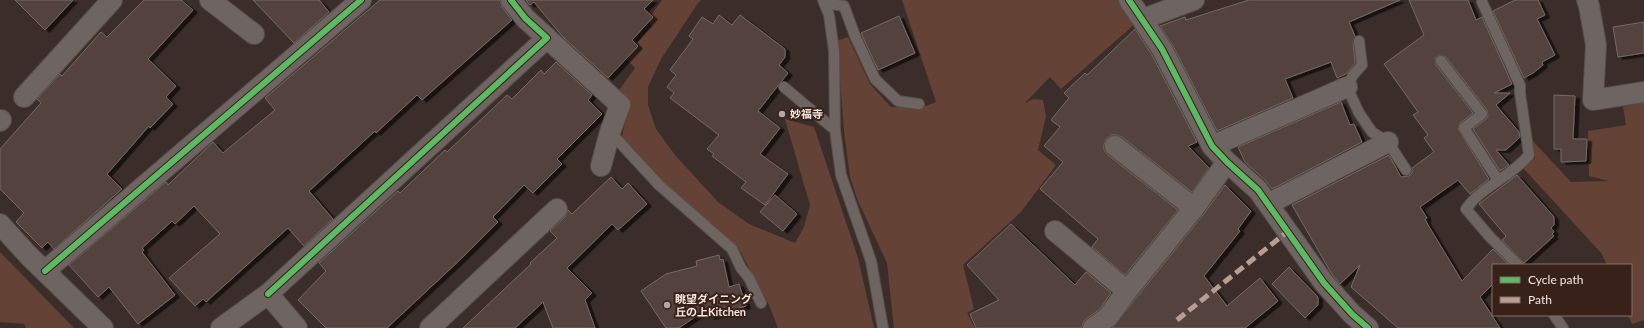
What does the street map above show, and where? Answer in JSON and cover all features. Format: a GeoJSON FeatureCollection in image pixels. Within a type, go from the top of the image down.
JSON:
{"type":"FeatureCollection","features":[{"type":"Feature","properties":{"kind":"street"},"geometry":{"type":"LineString","coordinates":[[24,97],[112,0]]}},
{"type":"Feature","properties":{"kind":"street"},"geometry":{"type":"LineString","coordinates":[[210,0],[254,34]]}},
{"type":"Feature","properties":{"kind":"street"},"geometry":{"type":"LineString","coordinates":[[45,271],[284,61],[361,0]]}},
{"type":"Feature","properties":{"kind":"street"},"geometry":{"type":"LineString","coordinates":[[511,0],[525,18],[620,105],[610,132],[601,166]]}},
{"type":"Feature","properties":{"kind":"street"},"geometry":{"type":"LineString","coordinates":[[1129,0],[1162,49],[1212,146],[1258,190],[1324,283],[1352,314],[1368,328]]}},
{"type":"Feature","properties":{"kind":"street"},"geometry":{"type":"LineString","coordinates":[[1142,19],[1194,0]]}},
{"type":"Feature","properties":{"kind":"street"},"geometry":{"type":"LineString","coordinates":[[1587,0],[1596,46],[1593,100],[1644,92]]}},
{"type":"Feature","properties":{"kind":"street"},"geometry":{"type":"LineString","coordinates":[[221,328],[268,294],[547,38]]}},
{"type":"Feature","properties":{"kind":"street"},"geometry":{"type":"LineString","coordinates":[[1212,146],[1347,87]]}},
{"type":"Feature","properties":{"kind":"street"},"geometry":{"type":"LineString","coordinates":[[1268,204],[1388,142]]}},
{"type":"Feature","properties":{"kind":"street"},"geometry":{"type":"LineString","coordinates":[[1115,146],[1194,208]]}},
{"type":"Feature","properties":{"kind":"street"},"geometry":{"type":"LineString","coordinates":[[1093,328],[1108,317],[1194,208],[1227,162]]}},
{"type":"Feature","properties":{"kind":"street"},"geometry":{"type":"LineString","coordinates":[[430,328],[557,209]]}},
{"type":"Feature","properties":{"kind":"street"},"geometry":{"type":"LineString","coordinates":[[0,224],[103,328]]}},
{"type":"Feature","properties":{"kind":"street"},"geometry":{"type":"LineString","coordinates":[[1055,231],[1127,291]]}},
{"type":"Feature","properties":{"kind":"street"},"geometry":{"type":"LineString","coordinates":[[268,294],[297,328]]}},
{"type":"Feature","properties":{"kind":"lane"},"geometry":{"type":"LineString","coordinates":[[824,1],[844,6],[855,36],[875,79],[898,101],[919,104]]}},
{"type":"Feature","properties":{"kind":"lane"},"geometry":{"type":"LineString","coordinates":[[824,1],[829,15],[834,51],[835,130],[842,175],[871,261],[883,328]]}},
{"type":"Feature","properties":{"kind":"lane"},"geometry":{"type":"LineString","coordinates":[[1482,2],[1520,85],[1529,155],[1520,166],[1498,180],[1473,200],[1466,210],[1517,264]]}},
{"type":"Feature","properties":{"kind":"lane"},"geometry":{"type":"LineString","coordinates":[[1358,41],[1362,66],[1353,75],[1347,87],[1359,113],[1372,132],[1388,142],[1406,170]]}},
{"type":"Feature","properties":{"kind":"lane"},"geometry":{"type":"LineString","coordinates":[[1441,61],[1482,114],[1464,128],[1498,180]]}},
{"type":"Feature","properties":{"kind":"lane"},"geometry":{"type":"LineString","coordinates":[[784,87],[835,130]]}},
{"type":"Feature","properties":{"kind":"lane"},"geometry":{"type":"LineString","coordinates":[[610,132],[659,185],[732,249],[741,268],[749,278],[761,303]]}},
{"type":"Feature","properties":{"kind":"lane"},"geometry":{"type":"LineString","coordinates":[[1555,316],[1563,328]]}},
{"type":"Feature","properties":{"kind":"shaded area"},"geometry":{"type":"Polygon","coordinates":[[[662,0],[701,0],[661,59],[648,87],[648,105],[656,129],[675,155],[718,202],[749,224],[795,243],[804,227],[810,205],[785,119],[814,127],[858,258],[874,328],[778,328],[770,307],[741,253],[728,239],[673,193],[621,140],[629,107],[617,93],[635,68],[625,57],[652,26],[647,21],[662,0]]]}},
{"type":"Feature","properties":{"kind":"shaded area"},"geometry":{"type":"Polygon","coordinates":[[[902,0],[1123,0],[1137,22],[1061,89],[1050,77],[1024,104],[1033,99],[1043,100],[1046,116],[1038,150],[1056,165],[1021,212],[963,265],[974,309],[967,313],[975,328],[894,328],[887,263],[858,201],[850,177],[844,131],[837,41],[848,37],[870,84],[891,107],[926,106],[936,102],[902,0]]]}},
{"type":"Feature","properties":{"kind":"shaded area"},"geometry":{"type":"Polygon","coordinates":[[[1644,102],[1644,320],[1632,324],[1628,316],[1632,316],[1632,264],[1607,264],[1602,254],[1523,168],[1535,158],[1533,141],[1571,182],[1609,181],[1589,176],[1588,131],[1626,125],[1623,107],[1644,102]]]}},
{"type":"Feature","properties":{"kind":"shaded area"},"geometry":{"type":"Polygon","coordinates":[[[0,252],[74,328],[26,328],[24,324],[0,322],[0,252]]]}},
{"type":"Feature","properties":{"kind":"building"},"geometry":{"type":"Polygon","coordinates":[[[15,0],[73,0],[45,30],[15,0]]]}},
{"type":"Feature","properties":{"kind":"building"},"geometry":{"type":"Polygon","coordinates":[[[144,0],[181,0],[193,10],[148,59],[176,86],[166,97],[173,104],[150,128],[149,126],[107,174],[122,189],[54,249],[48,242],[42,248],[16,222],[24,213],[0,189],[0,149],[41,103],[37,99],[60,74],[62,76],[101,32],[107,37],[144,0]]]}},
{"type":"Feature","properties":{"kind":"building"},"geometry":{"type":"Polygon","coordinates":[[[253,0],[319,0],[329,12],[294,43],[253,0]]]}},
{"type":"Feature","properties":{"kind":"building"},"geometry":{"type":"Polygon","coordinates":[[[380,0],[500,0],[502,7],[512,20],[422,100],[417,95],[309,191],[333,219],[304,246],[288,228],[206,302],[203,299],[195,306],[169,278],[220,234],[194,206],[175,224],[172,221],[142,248],[144,250],[142,252],[175,295],[138,324],[109,287],[98,297],[69,265],[166,182],[168,185],[213,142],[223,153],[275,110],[265,98],[380,0]]]}},
{"type":"Feature","properties":{"kind":"building"},"geometry":{"type":"Polygon","coordinates":[[[526,0],[653,0],[644,9],[653,17],[632,40],[638,46],[608,78],[563,37],[534,2],[530,5],[526,0]]]}},
{"type":"Feature","properties":{"kind":"building"},"geometry":{"type":"Polygon","coordinates":[[[1249,0],[1400,0],[1349,22],[1355,36],[1353,42],[1355,63],[1346,74],[1337,78],[1331,62],[1285,79],[1293,98],[1217,131],[1172,44],[1160,26],[1185,17],[1186,20],[1249,0]]]}},
{"type":"Feature","properties":{"kind":"building"},"geometry":{"type":"Polygon","coordinates":[[[1409,0],[1468,0],[1476,20],[1482,17],[1512,84],[1494,93],[1510,93],[1496,105],[1519,132],[1520,137],[1506,150],[1496,150],[1509,165],[1500,171],[1473,129],[1486,119],[1488,116],[1487,110],[1446,57],[1441,55],[1435,58],[1436,65],[1473,113],[1460,123],[1458,129],[1489,179],[1470,194],[1458,180],[1420,207],[1427,218],[1425,219],[1428,225],[1462,281],[1493,249],[1508,264],[1492,264],[1492,285],[1480,297],[1500,328],[1398,328],[1351,287],[1360,265],[1340,284],[1333,276],[1292,205],[1389,155],[1401,177],[1409,176],[1412,173],[1412,168],[1434,152],[1424,138],[1428,135],[1413,115],[1418,112],[1384,64],[1424,35],[1409,0]]]}},
{"type":"Feature","properties":{"kind":"building"},"geometry":{"type":"Polygon","coordinates":[[[1515,0],[1538,0],[1545,15],[1537,19],[1555,55],[1542,62],[1543,65],[1524,78],[1493,11],[1515,0]]]}},
{"type":"Feature","properties":{"kind":"building"},"geometry":{"type":"Polygon","coordinates":[[[719,15],[732,25],[740,15],[785,49],[785,57],[779,65],[788,73],[758,111],[780,128],[760,154],[788,174],[765,205],[741,188],[746,182],[712,156],[714,154],[707,149],[719,135],[670,98],[674,93],[667,87],[676,75],[670,70],[693,39],[689,36],[702,17],[713,24],[719,15]]]}},
{"type":"Feature","properties":{"kind":"building"},"geometry":{"type":"Polygon","coordinates":[[[899,16],[915,53],[878,70],[861,33],[899,16]]]}},
{"type":"Feature","properties":{"kind":"building"},"geometry":{"type":"Polygon","coordinates":[[[1644,22],[1644,53],[1618,57],[1613,27],[1644,22]]]}},
{"type":"Feature","properties":{"kind":"building"},"geometry":{"type":"Polygon","coordinates":[[[1135,29],[1152,55],[1197,142],[1188,146],[1209,168],[1192,192],[1122,137],[1111,135],[1106,139],[1104,150],[1108,155],[1178,210],[1125,275],[1092,247],[1098,239],[1040,189],[1063,162],[1044,146],[1060,127],[1051,120],[1069,98],[1064,93],[1085,73],[1087,75],[1135,29]]]}},
{"type":"Feature","properties":{"kind":"building"},"geometry":{"type":"Polygon","coordinates":[[[556,62],[592,95],[588,100],[602,114],[557,159],[562,164],[533,193],[524,185],[493,217],[498,222],[387,328],[326,328],[298,300],[326,271],[319,263],[398,191],[400,193],[445,150],[447,152],[507,95],[512,99],[541,70],[544,74],[556,62]]]}},
{"type":"Feature","properties":{"kind":"building"},"geometry":{"type":"Polygon","coordinates":[[[1554,95],[1575,96],[1573,139],[1587,139],[1586,161],[1561,162],[1561,149],[1554,149],[1554,95]]]}},
{"type":"Feature","properties":{"kind":"building"},"geometry":{"type":"Polygon","coordinates":[[[1341,102],[1350,125],[1354,124],[1362,142],[1272,189],[1266,181],[1245,162],[1238,147],[1341,102]]]}},
{"type":"Feature","properties":{"kind":"building"},"geometry":{"type":"Polygon","coordinates":[[[1517,175],[1554,217],[1554,225],[1551,228],[1554,232],[1552,234],[1554,236],[1524,263],[1502,240],[1506,236],[1479,204],[1517,175]]]}},
{"type":"Feature","properties":{"kind":"building"},"geometry":{"type":"Polygon","coordinates":[[[611,177],[622,189],[628,183],[647,204],[618,230],[612,224],[567,268],[592,293],[585,300],[595,328],[553,328],[543,302],[515,328],[463,328],[557,238],[550,231],[565,217],[568,210],[572,214],[611,177]]]}},
{"type":"Feature","properties":{"kind":"building"},"geometry":{"type":"Polygon","coordinates":[[[1225,185],[1251,211],[1238,229],[1240,231],[1204,276],[1227,306],[1260,278],[1278,301],[1245,328],[1112,328],[1203,215],[1225,185]]]}},
{"type":"Feature","properties":{"kind":"building"},"geometry":{"type":"Polygon","coordinates":[[[775,195],[797,214],[783,231],[760,212],[775,195]]]}},
{"type":"Feature","properties":{"kind":"building"},"geometry":{"type":"Polygon","coordinates":[[[1011,224],[1075,285],[1086,272],[1111,293],[1100,309],[1086,319],[1082,328],[976,328],[970,314],[999,300],[967,265],[1011,224]]]}},
{"type":"Feature","properties":{"kind":"building"},"geometry":{"type":"Polygon","coordinates":[[[719,255],[720,260],[723,259],[729,287],[739,284],[746,306],[710,317],[708,308],[679,328],[666,328],[641,291],[666,274],[697,266],[696,261],[719,255]]]}},
{"type":"Feature","properties":{"kind":"building"},"geometry":{"type":"Polygon","coordinates":[[[1289,267],[1318,297],[1318,305],[1305,318],[1272,284],[1289,267]]]}},
{"type":"Feature","properties":{"kind":"marked path"},"geometry":{"type":"LineString","coordinates":[[1177,320],[1287,232]]}},
{"type":"Feature","properties":{"kind":"cycle path"},"geometry":{"type":"LineString","coordinates":[[45,271],[361,0]]}},
{"type":"Feature","properties":{"kind":"cycle path"},"geometry":{"type":"LineString","coordinates":[[268,294],[547,38],[525,18],[511,0]]}},
{"type":"Feature","properties":{"kind":"cycle path"},"geometry":{"type":"LineString","coordinates":[[1129,0],[1162,49],[1212,146],[1258,190],[1324,283],[1352,314],[1368,328]]}},
{"type":"Feature","properties":{"kind":"place","name":"妙福寺"},"geometry":{"type":"Point","coordinates":[782,114]}},
{"type":"Feature","properties":{"kind":"place","name":"眺望ダイニング 丘の上Kitchen"},"geometry":{"type":"Point","coordinates":[667,305]}}]}
